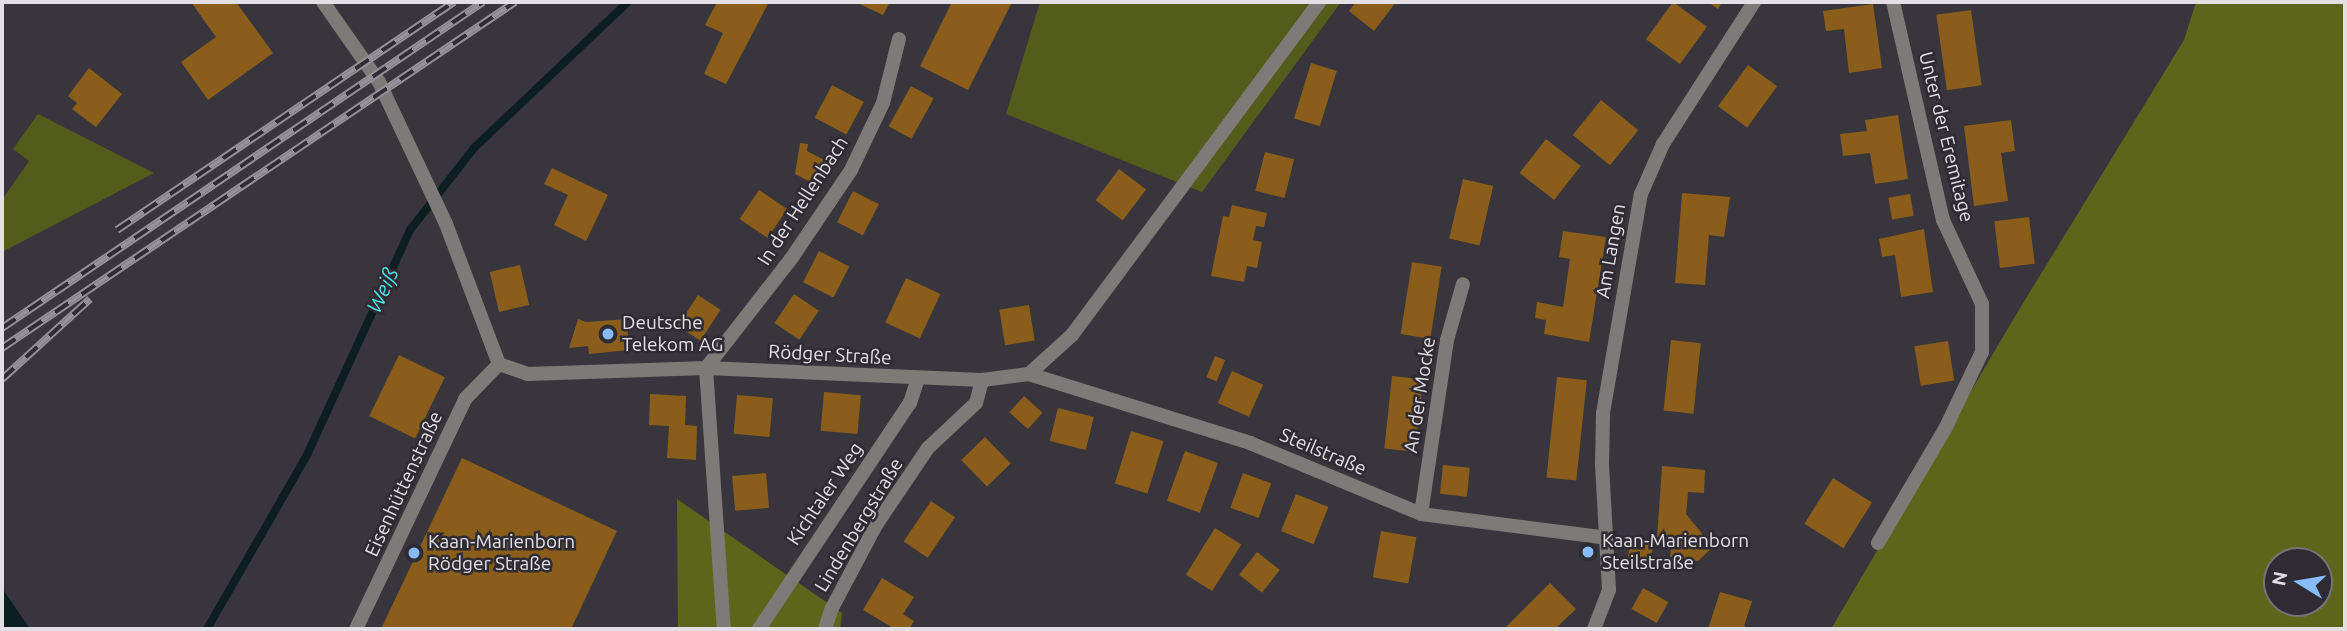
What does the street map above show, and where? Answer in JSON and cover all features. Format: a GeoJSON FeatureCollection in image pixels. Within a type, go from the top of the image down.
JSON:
{"type":"FeatureCollection","features":[{"type":"Feature","properties":{"kind":"street"},"geometry":{"type":"LineString","coordinates":[[323,2],[379,82],[446,224],[499,363]]}},
{"type":"Feature","properties":{"kind":"street"},"geometry":{"type":"LineString","coordinates":[[1029,374],[1072,335],[1319,2]]}},
{"type":"Feature","properties":{"kind":"street","name":"Am Langen"},"geometry":{"type":"LineString","coordinates":[[1594,629],[1609,590],[1602,465],[1603,414],[1641,194],[1663,145],[1754,2]]}},
{"type":"Feature","properties":{"kind":"street","name":"Unter der Eremitage"},"geometry":{"type":"LineString","coordinates":[[1878,543],[1946,427],[1982,352],[1982,304],[1943,220],[1893,2]]}},
{"type":"Feature","properties":{"kind":"street","name":"In der Hellenbach"},"geometry":{"type":"LineString","coordinates":[[706,368],[791,259],[851,170],[883,103],[899,39]]}},
{"type":"Feature","properties":{"kind":"street","name":"An der Mocke"},"geometry":{"type":"LineString","coordinates":[[1421,514],[1447,340],[1463,284]]}},
{"type":"Feature","properties":{"kind":"street","name":"Rödger Straße"},"geometry":{"type":"LineString","coordinates":[[499,363],[528,374],[706,368],[982,380],[1029,374]]}},
{"type":"Feature","properties":{"kind":"street","name":"Eisenhüttenstraße"},"geometry":{"type":"LineString","coordinates":[[356,629],[465,399],[499,363]]}},
{"type":"Feature","properties":{"kind":"street"},"geometry":{"type":"LineString","coordinates":[[706,368],[724,629]]}},
{"type":"Feature","properties":{"kind":"street","name":"Steilstraße"},"geometry":{"type":"LineString","coordinates":[[1029,374],[1250,443],[1421,514],[1608,538]]}},
{"type":"Feature","properties":{"kind":"street","name":"Kichtaler Weg"},"geometry":{"type":"LineString","coordinates":[[759,629],[911,403],[918,379]]}},
{"type":"Feature","properties":{"kind":"street","name":"Lindenbergstraße"},"geometry":{"type":"LineString","coordinates":[[825,629],[832,608],[876,525],[928,448],[976,403],[982,380]]}},
{"type":"Feature","properties":{"kind":"green space"},"geometry":{"type":"Polygon","coordinates":[[[1040,2],[1341,2],[1202,192],[1006,114],[1040,2]]]}},
{"type":"Feature","properties":{"kind":"green space"},"geometry":{"type":"Polygon","coordinates":[[[2196,2],[2345,2],[2345,629],[1831,629],[2014,318],[2184,40],[2196,2]]]}},
{"type":"Feature","properties":{"kind":"green space"},"geometry":{"type":"Polygon","coordinates":[[[38,114],[154,173],[2,252],[2,200],[29,161],[13,149],[38,114]]]}},
{"type":"Feature","properties":{"kind":"green space"},"geometry":{"type":"Polygon","coordinates":[[[677,499],[842,613],[840,629],[678,629],[677,499]]]}},
{"type":"Feature","properties":{"kind":"shaded area"},"geometry":{"type":"Polygon","coordinates":[[[2,588],[30,629],[2,629],[2,588]]]}},
{"type":"Feature","properties":{"kind":"building"},"geometry":{"type":"Polygon","coordinates":[[[191,2],[236,2],[273,53],[208,100],[181,62],[216,37],[191,2]]]}},
{"type":"Feature","properties":{"kind":"building"},"geometry":{"type":"Polygon","coordinates":[[[717,2],[769,2],[726,84],[704,74],[723,33],[705,25],[717,2]]]}},
{"type":"Feature","properties":{"kind":"building"},"geometry":{"type":"Polygon","coordinates":[[[855,2],[890,2],[883,15],[855,2]]]}},
{"type":"Feature","properties":{"kind":"building"},"geometry":{"type":"Polygon","coordinates":[[[952,2],[1012,2],[968,90],[920,66],[952,2]]]}},
{"type":"Feature","properties":{"kind":"building"},"geometry":{"type":"Polygon","coordinates":[[[1356,2],[1396,2],[1374,31],[1349,11],[1356,2]]]}},
{"type":"Feature","properties":{"kind":"building"},"geometry":{"type":"Polygon","coordinates":[[[1673,2],[1707,27],[1680,64],[1646,39],[1673,2]]]}},
{"type":"Feature","properties":{"kind":"building"},"geometry":{"type":"Polygon","coordinates":[[[1708,2],[1722,2],[1718,9],[1708,2]]]}},
{"type":"Feature","properties":{"kind":"building"},"geometry":{"type":"Polygon","coordinates":[[[1873,4],[1882,68],[1849,73],[1844,29],[1826,31],[1823,11],[1873,4]]]}},
{"type":"Feature","properties":{"kind":"building"},"geometry":{"type":"Polygon","coordinates":[[[1971,10],[1982,85],[1947,90],[1936,15],[1971,10]]]}},
{"type":"Feature","properties":{"kind":"building"},"geometry":{"type":"Polygon","coordinates":[[[1311,63],[1337,71],[1320,126],[1294,118],[1311,63]]]}},
{"type":"Feature","properties":{"kind":"building"},"geometry":{"type":"Polygon","coordinates":[[[1748,65],[1777,86],[1747,127],[1718,106],[1748,65]]]}},
{"type":"Feature","properties":{"kind":"building"},"geometry":{"type":"Polygon","coordinates":[[[89,68],[122,94],[96,127],[72,109],[77,103],[68,96],[89,68]]]}},
{"type":"Feature","properties":{"kind":"building"},"geometry":{"type":"Polygon","coordinates":[[[832,85],[864,102],[846,135],[815,118],[832,85]]]}},
{"type":"Feature","properties":{"kind":"building"},"geometry":{"type":"Polygon","coordinates":[[[911,86],[934,99],[911,139],[889,126],[911,86]]]}},
{"type":"Feature","properties":{"kind":"building"},"geometry":{"type":"Polygon","coordinates":[[[1601,100],[1638,130],[1610,165],[1573,135],[1601,100]]]}},
{"type":"Feature","properties":{"kind":"building"},"geometry":{"type":"Polygon","coordinates":[[[1898,115],[1908,179],[1875,184],[1870,153],[1843,156],[1840,134],[1867,131],[1865,120],[1898,115]]]}},
{"type":"Feature","properties":{"kind":"building"},"geometry":{"type":"Polygon","coordinates":[[[2011,120],[2015,151],[2001,153],[2008,201],[1974,206],[1964,126],[2011,120]]]}},
{"type":"Feature","properties":{"kind":"building"},"geometry":{"type":"Polygon","coordinates":[[[1546,139],[1581,166],[1554,200],[1520,173],[1546,139]]]}},
{"type":"Feature","properties":{"kind":"building"},"geometry":{"type":"Polygon","coordinates":[[[800,143],[808,144],[807,151],[830,163],[818,186],[795,174],[800,143]]]}},
{"type":"Feature","properties":{"kind":"building"},"geometry":{"type":"Polygon","coordinates":[[[1265,152],[1294,159],[1284,198],[1255,191],[1265,152]]]}},
{"type":"Feature","properties":{"kind":"building"},"geometry":{"type":"Polygon","coordinates":[[[552,168],[608,195],[586,241],[554,225],[568,195],[544,184],[552,168]]]}},
{"type":"Feature","properties":{"kind":"building"},"geometry":{"type":"Polygon","coordinates":[[[1119,169],[1146,189],[1123,221],[1096,200],[1119,169]]]}},
{"type":"Feature","properties":{"kind":"building"},"geometry":{"type":"Polygon","coordinates":[[[1463,179],[1493,186],[1479,245],[1449,238],[1463,179]]]}},
{"type":"Feature","properties":{"kind":"building"},"geometry":{"type":"Polygon","coordinates":[[[759,190],[787,209],[768,238],[739,219],[759,190]]]}},
{"type":"Feature","properties":{"kind":"building"},"geometry":{"type":"Polygon","coordinates":[[[853,191],[879,204],[863,235],[837,222],[853,191]]]}},
{"type":"Feature","properties":{"kind":"building"},"geometry":{"type":"Polygon","coordinates":[[[1682,193],[1730,197],[1724,237],[1709,235],[1705,285],[1675,283],[1682,193]]]}},
{"type":"Feature","properties":{"kind":"building"},"geometry":{"type":"Polygon","coordinates":[[[1910,194],[1914,216],[1892,219],[1888,198],[1910,194]]]}},
{"type":"Feature","properties":{"kind":"building"},"geometry":{"type":"Polygon","coordinates":[[[1232,205],[1267,213],[1264,227],[1256,226],[1253,240],[1262,242],[1257,268],[1247,266],[1244,282],[1211,276],[1223,216],[1229,217],[1232,205]]]}},
{"type":"Feature","properties":{"kind":"building"},"geometry":{"type":"Polygon","coordinates":[[[2029,217],[2035,264],[2000,268],[1994,221],[2029,217]]]}},
{"type":"Feature","properties":{"kind":"building"},"geometry":{"type":"Polygon","coordinates":[[[1924,229],[1933,292],[1901,297],[1895,255],[1882,257],[1879,239],[1924,229]]]}},
{"type":"Feature","properties":{"kind":"building"},"geometry":{"type":"Polygon","coordinates":[[[1563,231],[1606,237],[1589,342],[1544,334],[1546,320],[1535,318],[1537,302],[1563,307],[1570,259],[1559,257],[1563,231]]]}},
{"type":"Feature","properties":{"kind":"building"},"geometry":{"type":"Polygon","coordinates":[[[819,251],[849,266],[833,298],[803,282],[819,251]]]}},
{"type":"Feature","properties":{"kind":"building"},"geometry":{"type":"Polygon","coordinates":[[[1412,262],[1442,267],[1430,339],[1401,334],[1412,262]]]}},
{"type":"Feature","properties":{"kind":"building"},"geometry":{"type":"Polygon","coordinates":[[[520,265],[529,305],[499,312],[490,272],[520,265]]]}},
{"type":"Feature","properties":{"kind":"building"},"geometry":{"type":"Polygon","coordinates":[[[906,278],[940,294],[920,338],[885,322],[906,278]]]}},
{"type":"Feature","properties":{"kind":"building"},"geometry":{"type":"Polygon","coordinates":[[[794,294],[819,311],[799,340],[774,323],[794,294]]]}},
{"type":"Feature","properties":{"kind":"building"},"geometry":{"type":"Polygon","coordinates":[[[698,295],[721,310],[700,341],[678,326],[698,295]]]}},
{"type":"Feature","properties":{"kind":"building"},"geometry":{"type":"Polygon","coordinates":[[[1029,305],[1035,341],[1005,345],[999,310],[1029,305]]]}},
{"type":"Feature","properties":{"kind":"building","name":"Deutsche Telekom AG"},"geometry":{"type":"Polygon","coordinates":[[[578,319],[586,322],[627,319],[629,350],[589,354],[588,346],[569,348],[578,319]]]}},
{"type":"Feature","properties":{"kind":"building"},"geometry":{"type":"Polygon","coordinates":[[[1671,340],[1701,343],[1693,414],[1664,411],[1671,340]]]}},
{"type":"Feature","properties":{"kind":"building"},"geometry":{"type":"Polygon","coordinates":[[[1948,341],[1954,381],[1921,386],[1914,346],[1948,341]]]}},
{"type":"Feature","properties":{"kind":"building"},"geometry":{"type":"Polygon","coordinates":[[[399,355],[445,377],[415,438],[369,416],[399,355]]]}},
{"type":"Feature","properties":{"kind":"building"},"geometry":{"type":"Polygon","coordinates":[[[1215,356],[1225,360],[1217,381],[1206,377],[1215,356]]]}},
{"type":"Feature","properties":{"kind":"building"},"geometry":{"type":"Polygon","coordinates":[[[1232,371],[1263,385],[1249,417],[1218,403],[1232,371]]]}},
{"type":"Feature","properties":{"kind":"building"},"geometry":{"type":"Polygon","coordinates":[[[1392,376],[1423,379],[1415,452],[1384,449],[1392,376]]]}},
{"type":"Feature","properties":{"kind":"building"},"geometry":{"type":"Polygon","coordinates":[[[1557,377],[1587,380],[1576,481],[1546,477],[1557,377]]]}},
{"type":"Feature","properties":{"kind":"building"},"geometry":{"type":"Polygon","coordinates":[[[824,392],[861,395],[857,434],[821,431],[824,392]]]}},
{"type":"Feature","properties":{"kind":"building"},"geometry":{"type":"Polygon","coordinates":[[[650,394],[686,396],[685,425],[697,426],[696,460],[667,458],[669,426],[649,425],[650,394]]]}},
{"type":"Feature","properties":{"kind":"building"},"geometry":{"type":"Polygon","coordinates":[[[737,395],[773,398],[769,437],[734,434],[737,395]]]}},
{"type":"Feature","properties":{"kind":"building"},"geometry":{"type":"Polygon","coordinates":[[[1024,396],[1043,413],[1028,429],[1009,412],[1024,396]]]}},
{"type":"Feature","properties":{"kind":"building"},"geometry":{"type":"Polygon","coordinates":[[[1058,408],[1094,417],[1086,450],[1050,441],[1058,408]]]}},
{"type":"Feature","properties":{"kind":"building"},"geometry":{"type":"Polygon","coordinates":[[[1131,431],[1164,441],[1147,494],[1115,484],[1131,431]]]}},
{"type":"Feature","properties":{"kind":"building"},"geometry":{"type":"Polygon","coordinates":[[[985,437],[1011,464],[987,487],[961,460],[985,437]]]}},
{"type":"Feature","properties":{"kind":"building"},"geometry":{"type":"Polygon","coordinates":[[[1185,451],[1218,463],[1200,513],[1167,501],[1185,451]]]}},
{"type":"Feature","properties":{"kind":"building"},"geometry":{"type":"Polygon","coordinates":[[[462,458],[617,531],[571,629],[381,629],[462,458]]]}},
{"type":"Feature","properties":{"kind":"building"},"geometry":{"type":"Polygon","coordinates":[[[1443,465],[1470,468],[1467,497],[1440,494],[1443,465]]]}},
{"type":"Feature","properties":{"kind":"building"},"geometry":{"type":"Polygon","coordinates":[[[1662,466],[1705,470],[1704,493],[1688,492],[1686,514],[1713,547],[1698,561],[1670,557],[1672,540],[1657,539],[1662,466]]]}},
{"type":"Feature","properties":{"kind":"building"},"geometry":{"type":"Polygon","coordinates":[[[766,473],[769,508],[735,511],[732,476],[766,473]]]}},
{"type":"Feature","properties":{"kind":"building"},"geometry":{"type":"Polygon","coordinates":[[[1243,473],[1271,483],[1259,518],[1230,508],[1243,473]]]}},
{"type":"Feature","properties":{"kind":"building"},"geometry":{"type":"Polygon","coordinates":[[[1833,478],[1872,502],[1843,548],[1804,524],[1833,478]]]}},
{"type":"Feature","properties":{"kind":"building"},"geometry":{"type":"Polygon","coordinates":[[[1296,494],[1328,507],[1313,544],[1281,531],[1296,494]]]}},
{"type":"Feature","properties":{"kind":"building"},"geometry":{"type":"Polygon","coordinates":[[[931,501],[955,517],[928,558],[904,542],[931,501]]]}},
{"type":"Feature","properties":{"kind":"building"},"geometry":{"type":"Polygon","coordinates":[[[1215,528],[1241,544],[1212,591],[1186,575],[1215,528]]]}},
{"type":"Feature","properties":{"kind":"building"},"geometry":{"type":"Polygon","coordinates":[[[1381,531],[1416,537],[1408,584],[1373,577],[1381,531]]]}},
{"type":"Feature","properties":{"kind":"building"},"geometry":{"type":"Polygon","coordinates":[[[1631,539],[1654,543],[1650,563],[1628,559],[1631,539]]]}},
{"type":"Feature","properties":{"kind":"building"},"geometry":{"type":"Polygon","coordinates":[[[1257,552],[1280,570],[1262,593],[1239,575],[1257,552]]]}},
{"type":"Feature","properties":{"kind":"building"},"geometry":{"type":"Polygon","coordinates":[[[882,578],[914,597],[903,614],[914,621],[909,629],[895,629],[863,610],[882,578]]]}},
{"type":"Feature","properties":{"kind":"building"},"geometry":{"type":"Polygon","coordinates":[[[1550,583],[1576,609],[1555,629],[1504,629],[1550,583]]]}},
{"type":"Feature","properties":{"kind":"building"},"geometry":{"type":"Polygon","coordinates":[[[1643,588],[1668,602],[1657,623],[1631,609],[1643,588]]]}},
{"type":"Feature","properties":{"kind":"building"},"geometry":{"type":"Polygon","coordinates":[[[1720,592],[1752,601],[1744,626],[1752,629],[1708,629],[1720,592]]]}},
{"type":"Feature","properties":{"kind":"waterway","name":"Weiß"},"geometry":{"type":"LineString","coordinates":[[207,629],[307,455],[410,230],[474,148],[628,2]]}},
{"type":"Feature","properties":{"kind":"railway"},"geometry":{"type":"LineString","coordinates":[[117,230],[454,2]]}},
{"type":"Feature","properties":{"kind":"railway"},"geometry":{"type":"LineString","coordinates":[[2,328],[483,2]]}},
{"type":"Feature","properties":{"kind":"railway"},"geometry":{"type":"LineString","coordinates":[[2,348],[515,2]]}},
{"type":"Feature","properties":{"kind":"railway"},"geometry":{"type":"LineString","coordinates":[[2,379],[90,299]]}},
{"type":"Feature","properties":{"kind":"place","name":"Deutsche Telekom AG"},"geometry":{"type":"Point","coordinates":[608,334]}},
{"type":"Feature","properties":{"kind":"place","name":"Kaan-Marienborn Steilstraße"},"geometry":{"type":"Point","coordinates":[1588,552]}},
{"type":"Feature","properties":{"kind":"place","name":"Kaan-Marienborn Rödger Straße"},"geometry":{"type":"Point","coordinates":[414,553]}}]}
